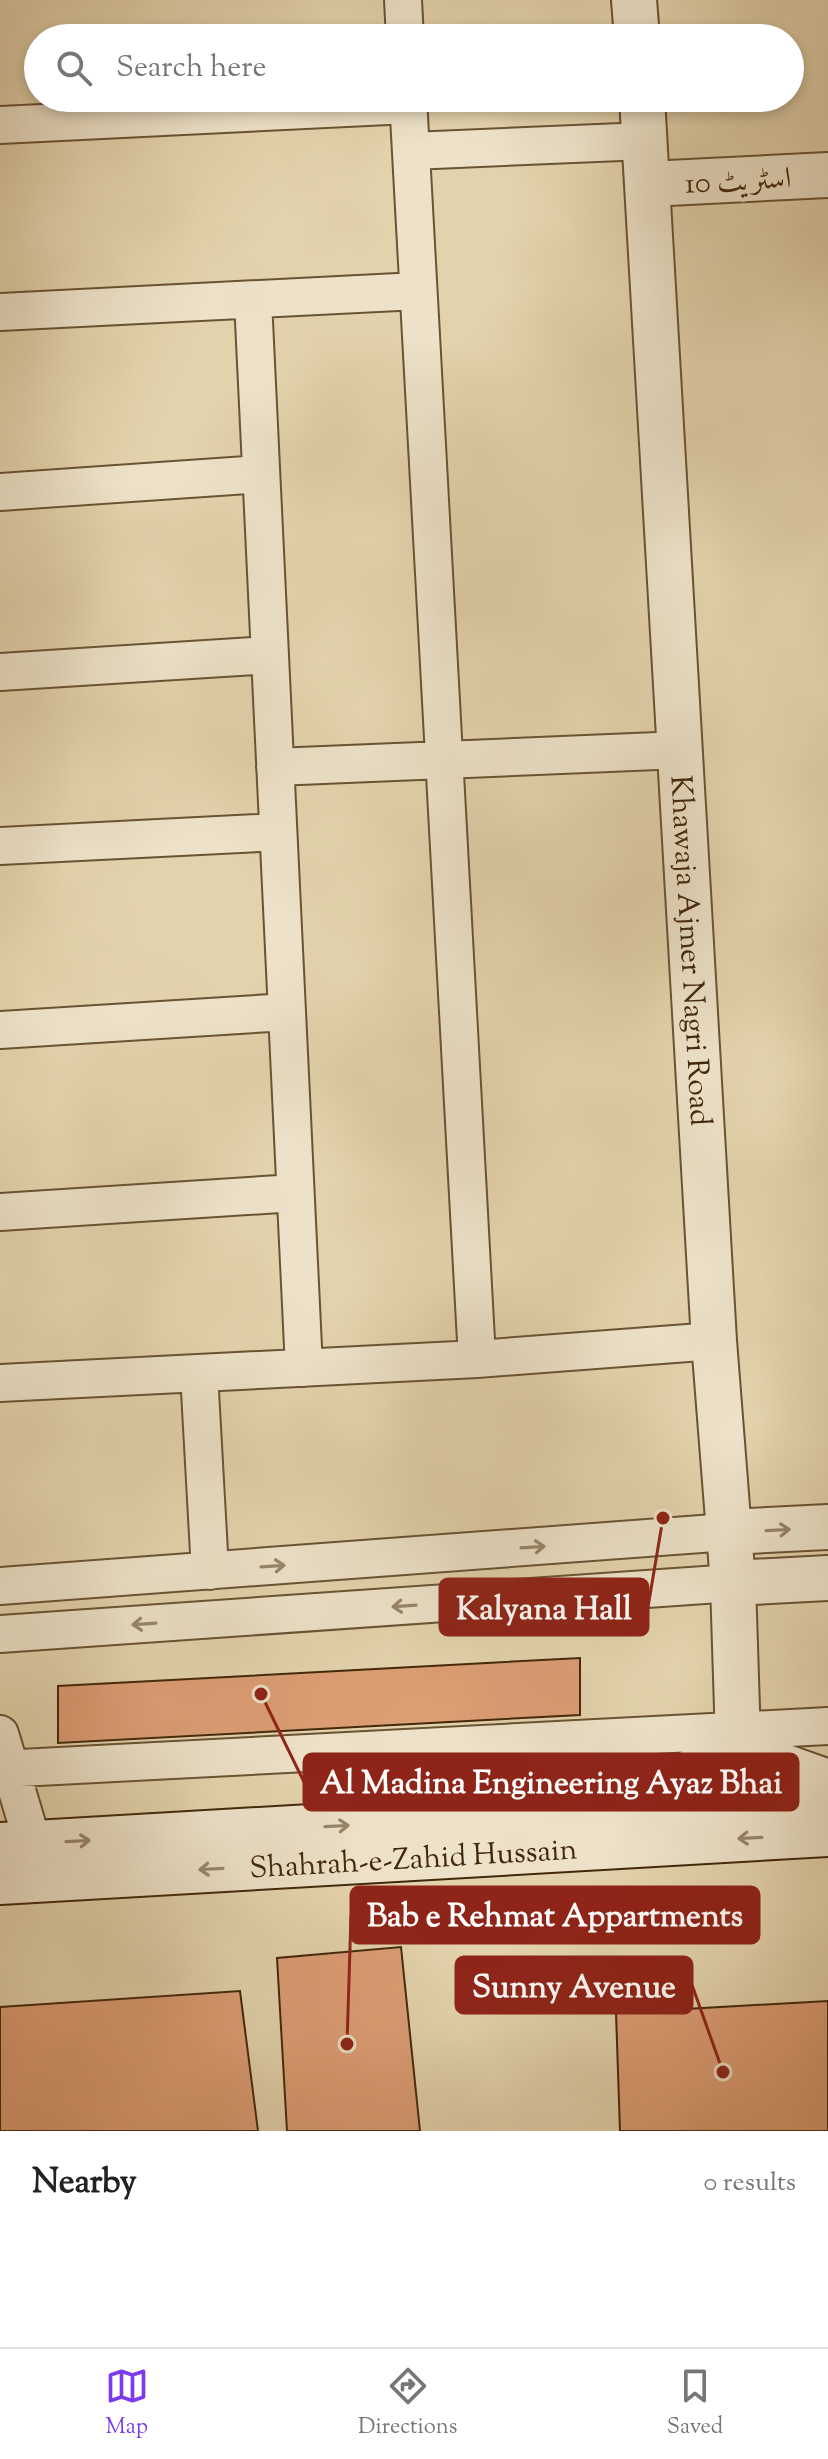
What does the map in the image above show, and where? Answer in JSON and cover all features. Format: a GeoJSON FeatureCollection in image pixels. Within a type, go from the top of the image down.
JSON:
{"type":"FeatureCollection","features":[{"type":"Feature","properties":{"kind":"street"},"geometry":{"type":"LineString","coordinates":[[403,0],[404,24]]}},
{"type":"Feature","properties":{"kind":"street"},"geometry":{"type":"LineString","coordinates":[[634,0],[636,24]]}},
{"type":"Feature","properties":{"kind":"street"},"geometry":{"type":"LineString","coordinates":[[0,125],[231,112]]}},
{"type":"Feature","properties":{"kind":"street"},"geometry":{"type":"LineString","coordinates":[[409,112],[477,1359]]}},
{"type":"Feature","properties":{"kind":"street","name":"Khawaja Ajmer Nagri Road"},"geometry":{"type":"LineString","coordinates":[[643,112],[714,1341],[733,1583],[740,1802]]}},
{"type":"Feature","properties":{"kind":"street"},"geometry":{"type":"LineString","coordinates":[[411,151],[645,141]]}},
{"type":"Feature","properties":{"kind":"street","name":"اسٹریٹ 10"},"geometry":{"type":"LineString","coordinates":[[648,184],[828,175]]}},
{"type":"Feature","properties":{"kind":"street"},"geometry":{"type":"LineString","coordinates":[[0,312],[418,291]]}},
{"type":"Feature","properties":{"kind":"street"},"geometry":{"type":"LineString","coordinates":[[253,300],[304,1368]]}},
{"type":"Feature","properties":{"kind":"street"},"geometry":{"type":"LineString","coordinates":[[0,492],[261,474]]}},
{"type":"Feature","properties":{"kind":"street"},"geometry":{"type":"LineString","coordinates":[[0,672],[270,655]]}},
{"type":"Feature","properties":{"kind":"street"},"geometry":{"type":"LineString","coordinates":[[275,767],[681,750]]}},
{"type":"Feature","properties":{"kind":"street"},"geometry":{"type":"LineString","coordinates":[[0,846],[278,832]]}},
{"type":"Feature","properties":{"kind":"street"},"geometry":{"type":"LineString","coordinates":[[0,1030],[287,1012]]}},
{"type":"Feature","properties":{"kind":"street"},"geometry":{"type":"LineString","coordinates":[[0,1212],[295,1193]]}},
{"type":"Feature","properties":{"kind":"street"},"geometry":{"type":"LineString","coordinates":[[0,1383],[477,1359],[714,1341]]}},
{"type":"Feature","properties":{"kind":"street"},"geometry":{"type":"LineString","coordinates":[[199,1373],[210,1571]]}},
{"type":"Feature","properties":{"kind":"street"},"geometry":{"type":"LineString","coordinates":[[0,1586],[828,1527]]}},
{"type":"Feature","properties":{"kind":"street"},"geometry":{"type":"LineString","coordinates":[[0,1634],[828,1578]]}},
{"type":"Feature","properties":{"kind":"street"},"geometry":{"type":"LineString","coordinates":[[6,1768],[828,1726]]}},
{"type":"Feature","properties":{"kind":"street"},"geometry":{"type":"LineString","coordinates":[[736,1731],[783,1766],[828,1782]]}},
{"type":"Feature","properties":{"kind":"street"},"geometry":{"type":"LineString","coordinates":[[574,1847],[694,1770],[736,1731]]}},
{"type":"Feature","properties":{"kind":"street"},"geometry":{"type":"LineString","coordinates":[[0,1734],[17,1844]]}},
{"type":"Feature","properties":{"kind":"street","name":"Shahrah-e-Zahid Hussain"},"geometry":{"type":"LineString","coordinates":[[17,1844],[828,1795]]}},
{"type":"Feature","properties":{"kind":"street","name":"Shahrah-e-Zahid Hussain"},"geometry":{"type":"LineString","coordinates":[[0,1882],[828,1834]]}},
{"type":"Feature","properties":{"kind":"building"},"geometry":{"type":"Polygon","coordinates":[[[580,1658],[580,1715],[58,1743],[58,1686],[580,1658]]]}},
{"type":"Feature","properties":{"kind":"building"},"geometry":{"type":"Polygon","coordinates":[[[401,1947],[420,2131],[287,2131],[277,1958],[401,1947]]]}},
{"type":"Feature","properties":{"kind":"building"},"geometry":{"type":"Polygon","coordinates":[[[240,1991],[258,2131],[0,2131],[0,2007],[240,1991]]]}},
{"type":"Feature","properties":{"kind":"building"},"geometry":{"type":"Polygon","coordinates":[[[828,2001],[828,2131],[620,2131],[616,2013],[828,2001]]]}},
{"type":"Feature","properties":{"kind":"place","name":"Kalyana Hall"},"geometry":{"type":"Point","coordinates":[663,1518]}},
{"type":"Feature","properties":{"kind":"place","name":"Al Madina Engineering Ayaz Bhai"},"geometry":{"type":"Point","coordinates":[261,1694]}},
{"type":"Feature","properties":{"kind":"place","name":"Bab e Rehmat Appartments"},"geometry":{"type":"Point","coordinates":[347,2044]}},
{"type":"Feature","properties":{"kind":"place","name":"Sunny Avenue"},"geometry":{"type":"Point","coordinates":[723,2072]}}]}
